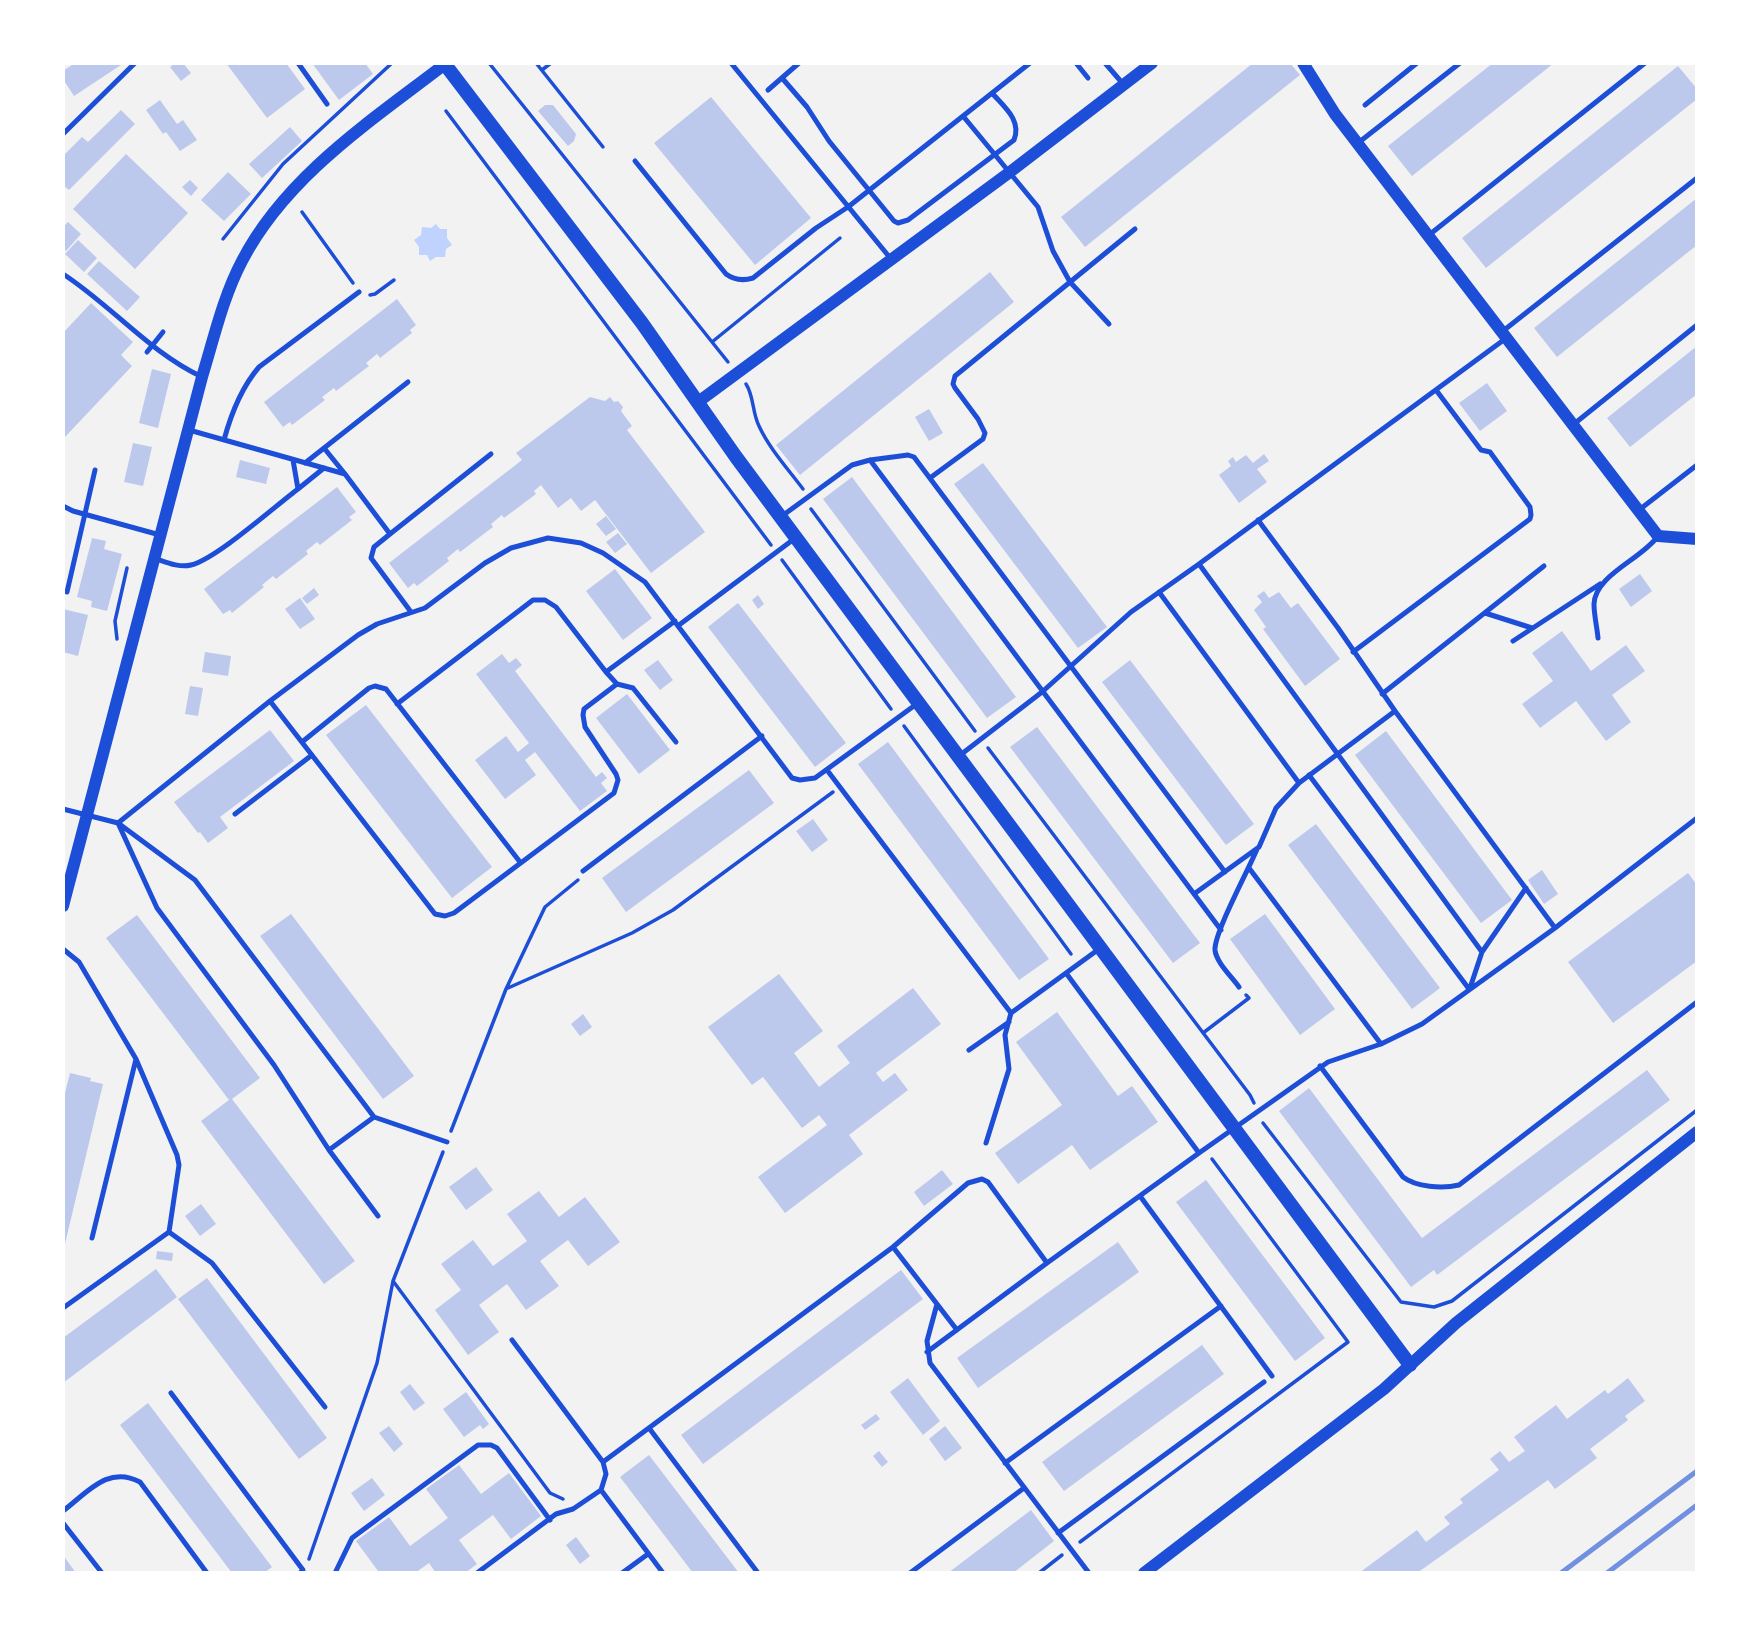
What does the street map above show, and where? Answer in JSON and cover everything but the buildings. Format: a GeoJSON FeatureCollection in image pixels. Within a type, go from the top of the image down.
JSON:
{"type":"FeatureCollection","features":[{"type":"Feature","properties":{"kind":"main road"},"geometry":{"type":"LineString","coordinates":[[444,64],[642,323],[781,517],[1410,1365]]}},
{"type":"Feature","properties":{"kind":"street"},"geometry":{"type":"LineString","coordinates":[[698,402],[1010,172],[1152,63]]}},
{"type":"Feature","properties":{"kind":"street"},"geometry":{"type":"LineString","coordinates":[[1303,63],[1335,114],[1658,536],[1697,540]]}},
{"type":"Feature","properties":{"kind":"street"},"geometry":{"type":"LineString","coordinates":[[63,906],[67,878],[88,815],[202,377],[226,301],[242,262],[274,213],[333,152],[444,64]]}},
{"type":"Feature","properties":{"kind":"street"},"geometry":{"type":"LineString","coordinates":[[1144,1573],[1384,1389],[1456,1323],[1697,1132]]}},
{"type":"Feature","properties":{"kind":"lane"},"geometry":{"type":"LineString","coordinates":[[63,134],[135,63]]}},
{"type":"Feature","properties":{"kind":"lane"},"geometry":{"type":"LineString","coordinates":[[298,63],[327,104]]}},
{"type":"Feature","properties":{"kind":"lane"},"geometry":{"type":"LineString","coordinates":[[731,63],[892,260]]}},
{"type":"Feature","properties":{"kind":"lane"},"geometry":{"type":"LineString","coordinates":[[768,90],[799,63]]}},
{"type":"Feature","properties":{"kind":"lane"},"geometry":{"type":"LineString","coordinates":[[635,161],[726,274],[739,280],[753,278],[816,228],[848,207],[1030,63]]}},
{"type":"Feature","properties":{"kind":"lane"},"geometry":{"type":"LineString","coordinates":[[1076,63],[1088,78]]}},
{"type":"Feature","properties":{"kind":"lane"},"geometry":{"type":"LineString","coordinates":[[1105,63],[1124,85]]}},
{"type":"Feature","properties":{"kind":"lane"},"geometry":{"type":"LineString","coordinates":[[1365,104],[1417,63]]}},
{"type":"Feature","properties":{"kind":"lane"},"geometry":{"type":"LineString","coordinates":[[1358,143],[1460,63]]}},
{"type":"Feature","properties":{"kind":"lane"},"geometry":{"type":"LineString","coordinates":[[1429,235],[1645,63]]}},
{"type":"Feature","properties":{"kind":"lane"},"geometry":{"type":"LineString","coordinates":[[782,78],[807,107],[828,141],[894,221],[903,223],[1014,140],[1017,127],[1015,120],[992,93]]}},
{"type":"Feature","properties":{"kind":"lane"},"geometry":{"type":"LineString","coordinates":[[963,116],[1038,207],[1053,251],[1070,282],[1109,324]]}},
{"type":"Feature","properties":{"kind":"lane"},"geometry":{"type":"LineString","coordinates":[[959,756],[1072,666],[1131,612],[1436,390],[1697,178]]}},
{"type":"Feature","properties":{"kind":"lane"},"geometry":{"type":"LineString","coordinates":[[930,478],[983,439],[985,433],[955,388],[955,376],[1135,229]]}},
{"type":"Feature","properties":{"kind":"lane"},"geometry":{"type":"LineString","coordinates":[[63,274],[152,345],[202,377]]}},
{"type":"Feature","properties":{"kind":"lane"},"geometry":{"type":"LineString","coordinates":[[68,288],[74,281]]}},
{"type":"Feature","properties":{"kind":"lane"},"geometry":{"type":"LineString","coordinates":[[224,440],[235,407],[259,367],[359,292]]}},
{"type":"Feature","properties":{"kind":"lane"},"geometry":{"type":"LineString","coordinates":[[1574,424],[1697,325]]}},
{"type":"Feature","properties":{"kind":"lane"},"geometry":{"type":"LineString","coordinates":[[147,352],[163,332]]}},
{"type":"Feature","properties":{"kind":"lane"},"geometry":{"type":"LineString","coordinates":[[305,463],[408,383]]}},
{"type":"Feature","properties":{"kind":"lane"},"geometry":{"type":"LineString","coordinates":[[1353,652],[1530,519],[1530,507],[1490,453],[1481,450],[1436,390]]}},
{"type":"Feature","properties":{"kind":"lane"},"geometry":{"type":"LineString","coordinates":[[188,430],[345,474]]}},
{"type":"Feature","properties":{"kind":"lane"},"geometry":{"type":"LineString","coordinates":[[324,448],[390,534]]}},
{"type":"Feature","properties":{"kind":"lane"},"geometry":{"type":"LineString","coordinates":[[411,612],[371,558],[374,547],[491,454]]}},
{"type":"Feature","properties":{"kind":"lane"},"geometry":{"type":"LineString","coordinates":[[781,517],[852,465],[908,455],[914,457],[1225,872]]}},
{"type":"Feature","properties":{"kind":"lane"},"geometry":{"type":"LineString","coordinates":[[293,460],[298,489]]}},
{"type":"Feature","properties":{"kind":"lane"},"geometry":{"type":"LineString","coordinates":[[870,460],[1220,930]]}},
{"type":"Feature","properties":{"kind":"lane"},"geometry":{"type":"LineString","coordinates":[[1639,510],[1697,465]]}},
{"type":"Feature","properties":{"kind":"lane"},"geometry":{"type":"LineString","coordinates":[[154,558],[181,566],[202,561],[324,468]]}},
{"type":"Feature","properties":{"kind":"lane"},"geometry":{"type":"LineString","coordinates":[[67,592],[95,471]]}},
{"type":"Feature","properties":{"kind":"lane"},"geometry":{"type":"LineString","coordinates":[[63,506],[160,535]]}},
{"type":"Feature","properties":{"kind":"lane"},"geometry":{"type":"LineString","coordinates":[[1258,520],[1382,694],[1555,928]]}},
{"type":"Feature","properties":{"kind":"lane"},"geometry":{"type":"LineString","coordinates":[[1513,641],[1606,580],[1647,549],[1658,536]]}},
{"type":"Feature","properties":{"kind":"lane"},"geometry":{"type":"LineString","coordinates":[[606,671],[796,537]]}},
{"type":"Feature","properties":{"kind":"lane"},"geometry":{"type":"LineString","coordinates":[[118,823],[270,701],[358,635],[425,608],[498,555],[548,538],[581,543],[603,553],[645,582],[792,778],[808,780],[827,770],[919,702]]}},
{"type":"Feature","properties":{"kind":"lane"},"geometry":{"type":"LineString","coordinates":[[1199,564],[1482,952]]}},
{"type":"Feature","properties":{"kind":"lane"},"geometry":{"type":"LineString","coordinates":[[1382,694],[1544,566]]}},
{"type":"Feature","properties":{"kind":"lane"},"geometry":{"type":"LineString","coordinates":[[1598,638],[1594,604],[1596,594],[1606,580]]}},
{"type":"Feature","properties":{"kind":"lane"},"geometry":{"type":"LineString","coordinates":[[1160,592],[1299,783]]}},
{"type":"Feature","properties":{"kind":"lane"},"geometry":{"type":"LineString","coordinates":[[397,704],[533,600],[545,600],[556,607],[617,684],[634,688],[676,741]]}},
{"type":"Feature","properties":{"kind":"lane"},"geometry":{"type":"LineString","coordinates":[[1485,613],[1532,629]]}},
{"type":"Feature","properties":{"kind":"lane"},"geometry":{"type":"LineString","coordinates":[[270,701],[439,916],[454,913],[614,793],[618,780],[616,774],[586,727],[583,715],[584,709],[617,684]]}},
{"type":"Feature","properties":{"kind":"lane"},"geometry":{"type":"LineString","coordinates":[[302,742],[375,686],[386,689],[520,862]]}},
{"type":"Feature","properties":{"kind":"lane"},"geometry":{"type":"LineString","coordinates":[[1239,987],[1215,953],[1220,930],[1276,808],[1299,783],[1395,711]]}},
{"type":"Feature","properties":{"kind":"lane"},"geometry":{"type":"LineString","coordinates":[[583,871],[762,736]]}},
{"type":"Feature","properties":{"kind":"lane"},"geometry":{"type":"LineString","coordinates":[[235,814],[312,755]]}},
{"type":"Feature","properties":{"kind":"lane"},"geometry":{"type":"LineString","coordinates":[[827,770],[1012,1013]]}},
{"type":"Feature","properties":{"kind":"lane"},"geometry":{"type":"LineString","coordinates":[[1309,775],[1469,989]]}},
{"type":"Feature","properties":{"kind":"lane"},"geometry":{"type":"LineString","coordinates":[[63,809],[118,823],[195,880],[374,1117],[447,1142]]}},
{"type":"Feature","properties":{"kind":"lane"},"geometry":{"type":"LineString","coordinates":[[927,1352],[1320,1066],[1381,1044],[1422,1024],[1555,928],[1697,818]]}},
{"type":"Feature","properties":{"kind":"lane"},"geometry":{"type":"LineString","coordinates":[[118,823],[157,908],[274,1065],[329,1150],[378,1216]]}},
{"type":"Feature","properties":{"kind":"lane"},"geometry":{"type":"LineString","coordinates":[[1194,894],[1259,847]]}},
{"type":"Feature","properties":{"kind":"lane"},"geometry":{"type":"LineString","coordinates":[[1249,869],[1381,1044]]}},
{"type":"Feature","properties":{"kind":"lane"},"geometry":{"type":"LineString","coordinates":[[1469,989],[1482,952],[1526,888]]}},
{"type":"Feature","properties":{"kind":"lane"},"geometry":{"type":"LineString","coordinates":[[986,1143],[1009,1069],[1005,1040],[1012,1013],[1101,948]]}},
{"type":"Feature","properties":{"kind":"lane"},"geometry":{"type":"LineString","coordinates":[[63,949],[79,962],[136,1059],[179,1165],[169,1232],[63,1308]]}},
{"type":"Feature","properties":{"kind":"lane"},"geometry":{"type":"LineString","coordinates":[[1066,973],[1202,1151]]}},
{"type":"Feature","properties":{"kind":"lane"},"geometry":{"type":"LineString","coordinates":[[1320,1066],[1403,1177],[1412,1184],[1450,1187],[1459,1185],[1697,1002]]}},
{"type":"Feature","properties":{"kind":"lane"},"geometry":{"type":"LineString","coordinates":[[969,1050],[1009,1022]]}},
{"type":"Feature","properties":{"kind":"lane"},"geometry":{"type":"LineString","coordinates":[[92,1238],[136,1059]]}},
{"type":"Feature","properties":{"kind":"lane"},"geometry":{"type":"LineString","coordinates":[[329,1150],[374,1117]]}},
{"type":"Feature","properties":{"kind":"lane"},"geometry":{"type":"LineString","coordinates":[[603,1462],[893,1247],[968,1183],[982,1179],[988,1182],[1047,1263]]}},
{"type":"Feature","properties":{"kind":"lane"},"geometry":{"type":"LineString","coordinates":[[1140,1196],[1272,1377]]}},
{"type":"Feature","properties":{"kind":"lane"},"geometry":{"type":"LineString","coordinates":[[169,1232],[212,1263],[325,1407]]}},
{"type":"Feature","properties":{"kind":"lane"},"geometry":{"type":"LineString","coordinates":[[893,1247],[957,1330]]}},
{"type":"Feature","properties":{"kind":"lane"},"geometry":{"type":"LineString","coordinates":[[937,1304],[927,1341],[930,1363],[1089,1573]]}},
{"type":"Feature","properties":{"kind":"lane"},"geometry":{"type":"LineString","coordinates":[[1005,1464],[1221,1306]]}},
{"type":"Feature","properties":{"kind":"lane"},"geometry":{"type":"LineString","coordinates":[[477,1573],[556,1514],[573,1509],[601,1490],[606,1474],[603,1462],[512,1340]]}},
{"type":"Feature","properties":{"kind":"lane"},"geometry":{"type":"LineString","coordinates":[[1058,1533],[1264,1382]]}},
{"type":"Feature","properties":{"kind":"lane"},"geometry":{"type":"LineString","coordinates":[[171,1393],[302,1572]]}},
{"type":"Feature","properties":{"kind":"lane"},"geometry":{"type":"LineString","coordinates":[[649,1428],[758,1573]]}},
{"type":"Feature","properties":{"kind":"lane"},"geometry":{"type":"LineString","coordinates":[[335,1573],[352,1538],[478,1445],[497,1448],[550,1520]]}},
{"type":"Feature","properties":{"kind":"lane"},"geometry":{"type":"LineString","coordinates":[[63,1511],[105,1479],[116,1475],[128,1476],[140,1482],[207,1573]]}},
{"type":"Feature","properties":{"kind":"lane"},"geometry":{"type":"LineString","coordinates":[[910,1573],[1024,1488]]}},
{"type":"Feature","properties":{"kind":"lane"},"geometry":{"type":"LineString","coordinates":[[601,1490],[663,1573]]}},
{"type":"Feature","properties":{"kind":"lane"},"geometry":{"type":"LineString","coordinates":[[63,1523],[102,1573]]}},
{"type":"Feature","properties":{"kind":"lane"},"geometry":{"type":"LineString","coordinates":[[622,1573],[648,1554]]}},
{"type":"Feature","properties":{"kind":"path"},"geometry":{"type":"LineString","coordinates":[[223,239],[284,164],[392,63]]}},
{"type":"Feature","properties":{"kind":"path"},"geometry":{"type":"LineString","coordinates":[[488,63],[751,391],[754,412],[764,436],[807,498],[814,515],[1250,1094],[1263,1124],[1401,1302],[1434,1307],[1452,1301],[1697,1110]]}},
{"type":"Feature","properties":{"kind":"path"},"geometry":{"type":"LineString","coordinates":[[536,63],[603,147]]}},
{"type":"Feature","properties":{"kind":"path"},"geometry":{"type":"LineString","coordinates":[[542,70],[551,63]]}},
{"type":"Feature","properties":{"kind":"path"},"geometry":{"type":"LineString","coordinates":[[446,111],[1073,955],[1076,966]]}},
{"type":"Feature","properties":{"kind":"path"},"geometry":{"type":"LineString","coordinates":[[302,212],[359,292],[372,295],[394,280]]}},
{"type":"Feature","properties":{"kind":"path"},"geometry":{"type":"LineString","coordinates":[[712,342],[840,238]]}},
{"type":"Feature","properties":{"kind":"path"},"geometry":{"type":"LineString","coordinates":[[506,989],[632,933],[673,910],[839,787]]}},
{"type":"Feature","properties":{"kind":"path"},"geometry":{"type":"LineString","coordinates":[[302,1572],[309,1559],[377,1363],[393,1281],[506,989],[545,907],[582,877],[583,871]]}},
{"type":"Feature","properties":{"kind":"path"},"geometry":{"type":"LineString","coordinates":[[1203,1033],[1249,998],[1239,987]]}},
{"type":"Feature","properties":{"kind":"path"},"geometry":{"type":"LineString","coordinates":[[1039,1573],[1348,1342],[1202,1151]]}},
{"type":"Feature","properties":{"kind":"path"},"geometry":{"type":"LineString","coordinates":[[393,1281],[550,1493],[566,1500]]}},
{"type":"Feature","properties":{"kind":"water"},"geometry":{"type":"Polygon","coordinates":[[[436,224],[440,229],[447,229],[447,238],[452,245],[446,249],[445,257],[436,257],[430,261],[427,255],[419,255],[419,247],[414,240],[421,235],[422,227],[431,228],[436,224]]]}},
{"type":"Feature","properties":{"kind":"railway"},"geometry":{"type":"LineString","coordinates":[[1561,1573],[1697,1471]]}},
{"type":"Feature","properties":{"kind":"railway"},"geometry":{"type":"LineString","coordinates":[[1607,1573],[1697,1505]]}}]}
